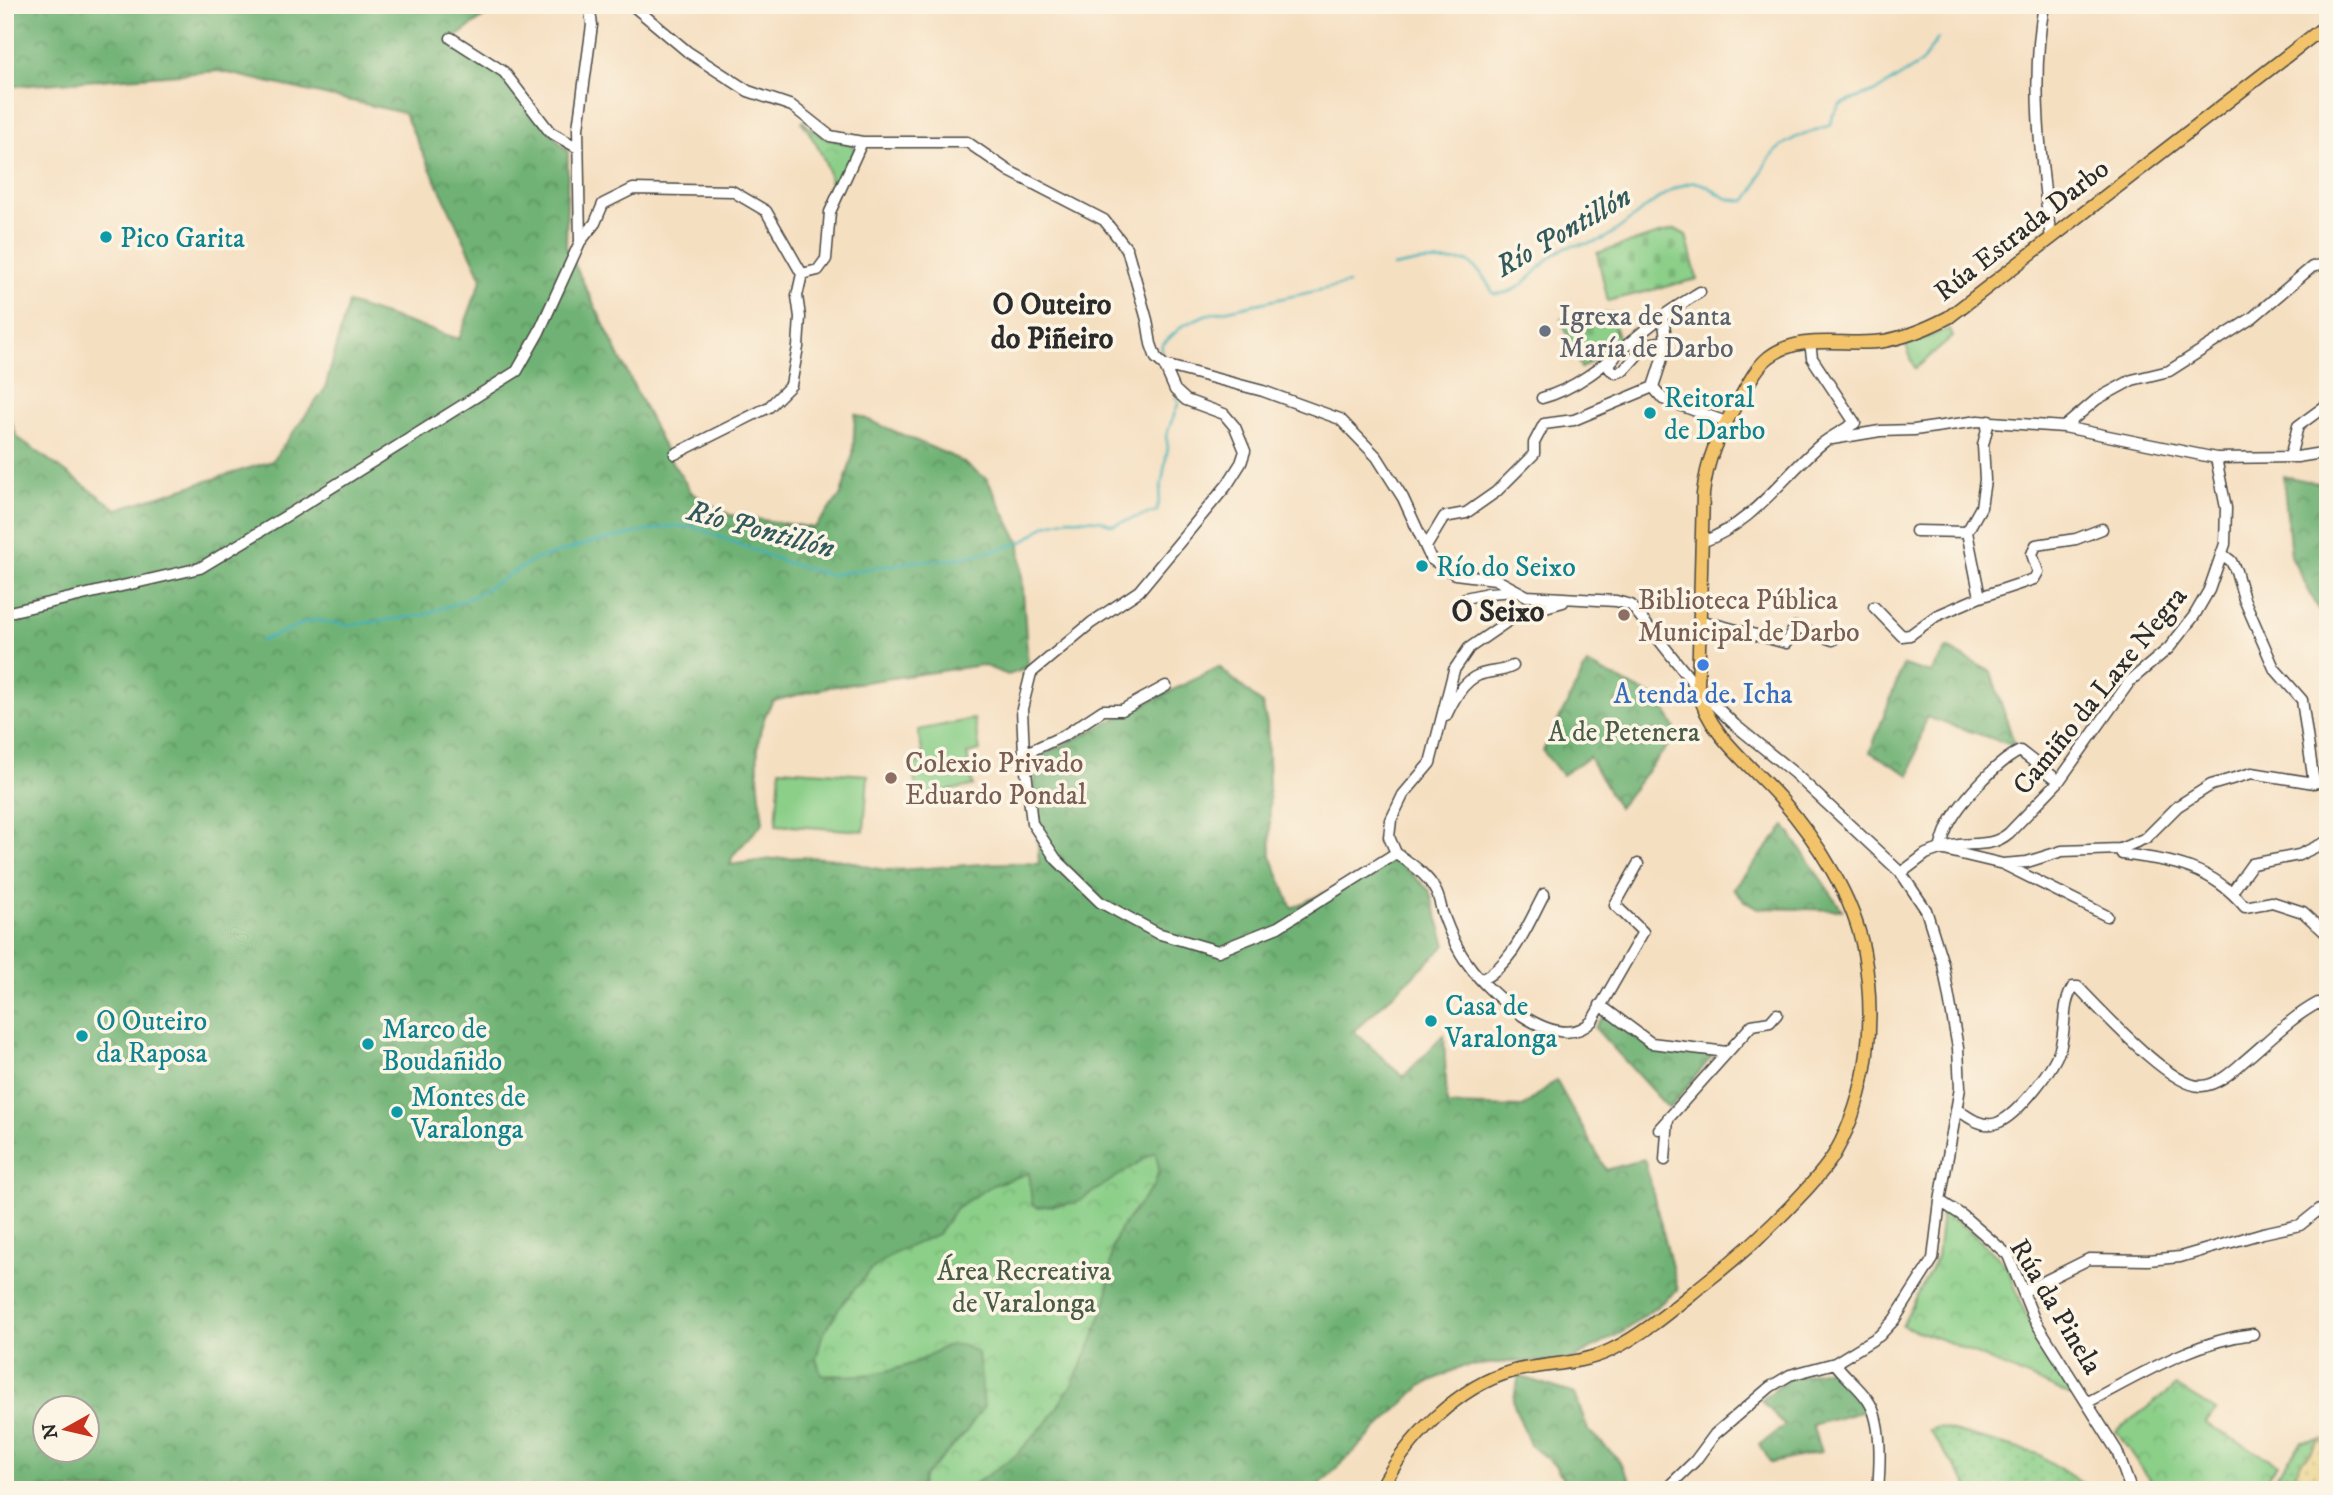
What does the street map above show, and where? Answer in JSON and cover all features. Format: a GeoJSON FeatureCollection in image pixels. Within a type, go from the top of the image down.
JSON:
{"type":"FeatureCollection","features":[{"type":"Feature","properties":{"kind":"main road","name":"Rúa Estrada Darbo"},"geometry":{"type":"LineString","coordinates":[[1380,1490],[1388,1474],[1428,1425],[1455,1400],[1513,1372],[1581,1361],[1611,1349],[1652,1325],[1728,1266],[1772,1228],[1816,1178],[1835,1154],[1853,1112],[1863,1078],[1870,1036],[1870,1004],[1864,951],[1854,919],[1835,877],[1808,834],[1781,799],[1711,722],[1702,705],[1698,689],[1706,468],[1726,422],[1759,367],[1768,358],[1792,345],[1810,342],[1883,341],[1927,328],[1949,317],[2328,24]]}},
{"type":"Feature","properties":{"kind":"street"},"geometry":{"type":"LineString","coordinates":[[580,242],[578,128],[592,25],[589,5]]}},
{"type":"Feature","properties":{"kind":"street"},"geometry":{"type":"LineString","coordinates":[[632,5],[688,52],[748,91],[792,106],[830,136],[862,142],[967,142],[1009,171],[1104,220],[1127,249],[1151,344],[1175,390],[1186,401],[1224,414],[1235,427],[1245,451],[1227,485],[1139,591],[1091,623],[1031,673],[1022,709],[1031,823],[1056,859],[1100,902],[1157,933],[1218,951],[1278,927],[1396,853]]}},
{"type":"Feature","properties":{"kind":"street"},"geometry":{"type":"LineString","coordinates":[[2044,5],[2040,27],[2038,120],[2051,239]]}},
{"type":"Feature","properties":{"kind":"street"},"geometry":{"type":"LineString","coordinates":[[450,38],[504,72],[550,132],[578,148]]}},
{"type":"Feature","properties":{"kind":"street"},"geometry":{"type":"LineString","coordinates":[[802,274],[818,270],[826,259],[830,212],[862,142]]}},
{"type":"Feature","properties":{"kind":"street"},"geometry":{"type":"LineString","coordinates":[[5,613],[200,568],[517,371],[539,332],[580,242],[595,223],[603,204],[633,189],[732,191],[766,211],[802,274],[797,296],[800,317],[798,347],[791,385],[769,407],[675,454]]}},
{"type":"Feature","properties":{"kind":"street"},"geometry":{"type":"LineString","coordinates":[[2064,427],[2097,399],[2132,380],[2169,371],[2252,318],[2312,267],[2328,263]]}},
{"type":"Feature","properties":{"kind":"street"},"geometry":{"type":"LineString","coordinates":[[1542,398],[1568,388],[1592,373],[1661,317],[1700,292]]}},
{"type":"Feature","properties":{"kind":"street"},"geometry":{"type":"LineString","coordinates":[[1653,387],[1665,346],[1666,327],[1661,317]]}},
{"type":"Feature","properties":{"kind":"street"},"geometry":{"type":"LineString","coordinates":[[1625,346],[1610,363],[1611,369],[1616,373],[1624,370],[1647,344],[1660,342],[1665,346]]}},
{"type":"Feature","properties":{"kind":"street"},"geometry":{"type":"LineString","coordinates":[[1702,542],[1717,537],[1756,510],[1821,444],[1855,423],[1812,358],[1810,342]]}},
{"type":"Feature","properties":{"kind":"street"},"geometry":{"type":"LineString","coordinates":[[1164,365],[1263,391],[1340,419],[1377,457],[1403,498],[1431,559],[1455,574],[1494,579],[1527,596],[1616,601],[1631,605],[1698,689],[1794,773],[1901,873],[1926,910],[1943,964],[1958,1048],[1960,1088],[1940,1201],[1933,1259],[1908,1301],[1879,1336],[1835,1363],[1790,1375],[1770,1387],[1715,1434],[1695,1461],[1665,1490]]}},
{"type":"Feature","properties":{"kind":"street"},"geometry":{"type":"LineString","coordinates":[[1426,547],[1444,517],[1466,513],[1496,492],[1534,454],[1534,443],[1544,424],[1574,420],[1653,387]]}},
{"type":"Feature","properties":{"kind":"street"},"geometry":{"type":"LineString","coordinates":[[1653,387],[1663,399],[1726,422]]}},
{"type":"Feature","properties":{"kind":"street"},"geometry":{"type":"LineString","coordinates":[[2290,457],[2298,426],[2328,404]]}},
{"type":"Feature","properties":{"kind":"street"},"geometry":{"type":"LineString","coordinates":[[1832,439],[1880,431],[1914,430],[1989,421],[2064,427],[2216,458],[2290,457],[2328,452]]}},
{"type":"Feature","properties":{"kind":"street"},"geometry":{"type":"LineString","coordinates":[[1980,597],[1967,532],[1981,507],[1985,481],[1983,445],[1989,421]]}},
{"type":"Feature","properties":{"kind":"street","name":"Camiño da Laxe Negra"},"geometry":{"type":"LineString","coordinates":[[1940,849],[1957,843],[1982,844],[2002,839],[2059,781],[2130,681],[2169,648],[2194,617],[2209,590],[2225,544],[2225,508],[2216,458]]}},
{"type":"Feature","properties":{"kind":"street"},"geometry":{"type":"LineString","coordinates":[[1874,607],[1902,636],[1910,635],[1936,616],[1980,597],[2034,579],[2038,572],[2032,554],[2036,545],[2076,539],[2102,529]]}},
{"type":"Feature","properties":{"kind":"street"},"geometry":{"type":"LineString","coordinates":[[1916,531],[1967,532]]}},
{"type":"Feature","properties":{"kind":"street"},"geometry":{"type":"LineString","coordinates":[[2222,554],[2231,561],[2236,571],[2244,599],[2274,668],[2302,700],[2314,783]]}},
{"type":"Feature","properties":{"kind":"street"},"geometry":{"type":"LineString","coordinates":[[1465,598],[1517,591]]}},
{"type":"Feature","properties":{"kind":"street"},"geometry":{"type":"LineString","coordinates":[[1573,599],[1517,615],[1469,648],[1454,670],[1430,763],[1403,795],[1391,820],[1389,837],[1396,853],[1414,865],[1435,889],[1443,914],[1466,963],[1524,1019],[1570,1032],[1581,1030],[1592,1021],[1643,932],[1615,905],[1638,864]]}},
{"type":"Feature","properties":{"kind":"street"},"geometry":{"type":"LineString","coordinates":[[1699,620],[1786,643],[1794,627],[1833,640]]}},
{"type":"Feature","properties":{"kind":"street"},"geometry":{"type":"LineString","coordinates":[[1440,727],[1455,699],[1473,678],[1513,666]]}},
{"type":"Feature","properties":{"kind":"street"},"geometry":{"type":"LineString","coordinates":[[1679,667],[1697,673]]}},
{"type":"Feature","properties":{"kind":"street"},"geometry":{"type":"LineString","coordinates":[[1024,754],[1065,734],[1103,710],[1122,710],[1166,686]]}},
{"type":"Feature","properties":{"kind":"street"},"geometry":{"type":"LineString","coordinates":[[1940,849],[1948,826],[1967,799],[2009,756],[2020,751],[2059,781]]}},
{"type":"Feature","properties":{"kind":"street"},"geometry":{"type":"LineString","coordinates":[[2003,864],[2027,862],[2062,851],[2120,849],[2146,838],[2178,806],[2211,785],[2252,773],[2314,783],[2328,779]]}},
{"type":"Feature","properties":{"kind":"street"},"geometry":{"type":"LineString","coordinates":[[2232,892],[2252,864],[2298,855],[2328,841]]}},
{"type":"Feature","properties":{"kind":"street"},"geometry":{"type":"LineString","coordinates":[[1901,873],[1926,854],[1940,849],[2003,864],[2107,916]]}},
{"type":"Feature","properties":{"kind":"street"},"geometry":{"type":"LineString","coordinates":[[2120,849],[2122,854],[2202,871],[2232,892],[2245,907],[2272,902],[2304,912],[2328,935]]}},
{"type":"Feature","properties":{"kind":"street"},"geometry":{"type":"LineString","coordinates":[[1482,980],[1515,948],[1544,894]]}},
{"type":"Feature","properties":{"kind":"street"},"geometry":{"type":"LineString","coordinates":[[1958,1110],[1976,1122],[1996,1124],[2017,1111],[2042,1080],[2061,1047],[2067,996],[2073,987],[2078,987],[2154,1061],[2184,1082],[2200,1087],[2218,1081],[2240,1065],[2301,1012],[2318,1003],[2328,1006]]}},
{"type":"Feature","properties":{"kind":"street"},"geometry":{"type":"LineString","coordinates":[[1600,1005],[1651,1043],[1727,1052]]}},
{"type":"Feature","properties":{"kind":"street"},"geometry":{"type":"LineString","coordinates":[[1659,1129],[1752,1025],[1770,1022],[1777,1014]]}},
{"type":"Feature","properties":{"kind":"street"},"geometry":{"type":"LineString","coordinates":[[1665,1160],[1668,1118]]}},
{"type":"Feature","properties":{"kind":"street","name":"Rúa da Pinela"},"geometry":{"type":"LineString","coordinates":[[1940,1201],[1963,1216],[2008,1255],[2034,1319],[2117,1451],[2131,1490]]}},
{"type":"Feature","properties":{"kind":"street"},"geometry":{"type":"LineString","coordinates":[[2023,1292],[2089,1259],[2148,1260],[2180,1257],[2300,1225],[2320,1209]]}},
{"type":"Feature","properties":{"kind":"street"},"geometry":{"type":"LineString","coordinates":[[2088,1402],[2161,1364],[2210,1344],[2253,1334]]}},
{"type":"Feature","properties":{"kind":"street"},"geometry":{"type":"LineString","coordinates":[[1835,1363],[1872,1408],[1876,1418],[1880,1465],[1878,1490]]}},
{"type":"Feature","properties":{"kind":"green space"},"geometry":{"type":"Polygon","coordinates":[[[5,5],[500,5],[449,42],[500,73],[568,152],[566,247],[668,456],[692,493],[730,515],[814,528],[841,495],[853,454],[855,414],[958,459],[987,479],[1020,544],[1028,668],[1008,675],[982,665],[830,687],[773,701],[761,729],[758,745],[763,823],[733,855],[730,865],[800,857],[842,860],[889,870],[1001,863],[1039,864],[1033,760],[1219,667],[1262,704],[1267,724],[1271,856],[1292,908],[1396,860],[1429,890],[1446,945],[1354,1031],[1403,1077],[1444,1035],[1447,1105],[1523,1107],[1556,1080],[1606,1170],[1644,1159],[1678,1290],[1626,1330],[1569,1361],[1507,1362],[1460,1367],[1421,1386],[1314,1490],[5,1490],[5,405],[17,437],[117,509],[272,461],[325,389],[348,303],[459,339],[482,278],[404,113],[219,71],[5,87],[5,5]]]}},
{"type":"Feature","properties":{"kind":"green space"},"geometry":{"type":"Polygon","coordinates":[[[803,121],[820,135],[847,143],[856,149],[828,202],[828,170],[803,121]]]}},
{"type":"Feature","properties":{"kind":"green space"},"geometry":{"type":"Polygon","coordinates":[[[1675,229],[1686,235],[1697,279],[1608,301],[1597,253],[1675,229]]]}},
{"type":"Feature","properties":{"kind":"green space"},"geometry":{"type":"Polygon","coordinates":[[[1611,313],[1620,344],[1581,368],[1561,319],[1611,313]]]}},
{"type":"Feature","properties":{"kind":"green space"},"geometry":{"type":"Polygon","coordinates":[[[1950,329],[1953,337],[1915,369],[1906,345],[1950,329]]]}},
{"type":"Feature","properties":{"kind":"green space"},"geometry":{"type":"Polygon","coordinates":[[[2283,476],[2328,485],[2328,628],[2291,556],[2283,476]]]}},
{"type":"Feature","properties":{"kind":"green space"},"geometry":{"type":"Polygon","coordinates":[[[1947,648],[1991,672],[2015,746],[1926,717],[1910,775],[1870,752],[1903,665],[1931,673],[1947,648]]]}},
{"type":"Feature","properties":{"kind":"green space","name":"A de Petenera"},"geometry":{"type":"Polygon","coordinates":[[[1587,664],[1662,701],[1677,734],[1618,808],[1589,757],[1562,775],[1543,751],[1587,664]]]}},
{"type":"Feature","properties":{"kind":"green space"},"geometry":{"type":"Polygon","coordinates":[[[974,719],[980,751],[967,754],[973,786],[918,796],[911,764],[924,761],[918,730],[974,719]]]}},
{"type":"Feature","properties":{"kind":"green space"},"geometry":{"type":"Polygon","coordinates":[[[780,769],[868,775],[864,831],[776,825],[780,769]]]}},
{"type":"Feature","properties":{"kind":"green space"},"geometry":{"type":"Polygon","coordinates":[[[1785,826],[1842,910],[1758,908],[1745,901],[1733,889],[1785,826]]]}},
{"type":"Feature","properties":{"kind":"green space"},"geometry":{"type":"Polygon","coordinates":[[[1606,1013],[1649,1046],[1713,1055],[1669,1109],[1595,1028],[1606,1013]]]}},
{"type":"Feature","properties":{"kind":"green space","name":"Área Recreativa de Varalonga"},"geometry":{"type":"Polygon","coordinates":[[[1155,1152],[1159,1168],[1155,1184],[1120,1229],[1112,1248],[1107,1297],[1092,1342],[1074,1381],[1049,1420],[1015,1456],[966,1490],[920,1490],[923,1478],[965,1433],[984,1406],[978,1353],[963,1346],[952,1345],[911,1364],[886,1371],[847,1376],[821,1374],[816,1359],[822,1336],[841,1305],[871,1270],[894,1253],[938,1234],[956,1208],[993,1185],[1029,1173],[1032,1204],[1038,1207],[1076,1203],[1155,1152]]]}},
{"type":"Feature","properties":{"kind":"green space"},"geometry":{"type":"Polygon","coordinates":[[[1942,1213],[1969,1230],[2007,1266],[2029,1323],[2078,1399],[1946,1341],[1902,1326],[1937,1257],[1942,1213]]]}},
{"type":"Feature","properties":{"kind":"green space"},"geometry":{"type":"Polygon","coordinates":[[[1829,1369],[1869,1410],[1812,1425],[1821,1452],[1771,1463],[1760,1445],[1785,1425],[1761,1400],[1789,1379],[1829,1369]]]}},
{"type":"Feature","properties":{"kind":"green space"},"geometry":{"type":"Polygon","coordinates":[[[1519,1376],[1575,1394],[1588,1430],[1617,1458],[1636,1490],[1569,1490],[1556,1466],[1530,1445],[1513,1402],[1519,1376]]]}},
{"type":"Feature","properties":{"kind":"green space"},"geometry":{"type":"Polygon","coordinates":[[[2176,1386],[2216,1411],[2205,1423],[2278,1464],[2258,1490],[2156,1490],[2116,1431],[2176,1386]]]}},
{"type":"Feature","properties":{"kind":"green space"},"geometry":{"type":"Polygon","coordinates":[[[1938,1427],[2038,1454],[2092,1490],[1971,1490],[1929,1430],[1938,1427]]]}},
{"type":"Feature","properties":{"kind":"green space"},"geometry":{"type":"Polygon","coordinates":[[[2320,1440],[2285,1490],[2266,1490],[2302,1442],[2320,1440]]]}},
{"type":"Feature","properties":{"kind":"sand"},"geometry":{"type":"Polygon","coordinates":[[[2322,1439],[2328,1464],[2321,1490],[2286,1490],[2302,1461],[2322,1439]]]}},
{"type":"Feature","properties":{"kind":"waterway","name":"Río Pontillón"},"geometry":{"type":"LineString","coordinates":[[1393,267],[1419,262],[1467,261],[1481,273],[1494,294],[1505,293],[1522,285],[1559,251],[1605,238],[1679,187],[1690,183],[1706,185],[1724,197],[1745,201],[1753,191],[1765,164],[1782,146],[1797,137],[1831,125],[1833,115],[1840,105],[1878,90],[1921,63],[1938,38]]}},
{"type":"Feature","properties":{"kind":"waterway","name":"Río Pontillón"},"geometry":{"type":"LineString","coordinates":[[1161,352],[1162,345],[1182,326],[1205,315],[1348,284]]}},
{"type":"Feature","properties":{"kind":"waterway","name":"Río Pontillón"},"geometry":{"type":"LineString","coordinates":[[261,641],[312,620],[350,625],[423,615],[470,598],[534,560],[593,542],[671,526],[694,527],[788,563],[829,575],[915,561],[950,560],[1003,548],[1024,541],[1046,525],[1068,519],[1100,520],[1112,525],[1157,511],[1168,447],[1166,436],[1179,402],[1176,398]]}},
{"type":"Feature","properties":{"kind":"place","name":"Pico Garita"},"geometry":{"type":"Point","coordinates":[106,237]}},
{"type":"Feature","properties":{"kind":"place","name":"Igrexa de Santa María de Darbo"},"geometry":{"type":"Point","coordinates":[1545,331]}},
{"type":"Feature","properties":{"kind":"place","name":"Reitoral de Darbo"},"geometry":{"type":"Point","coordinates":[1650,413]}},
{"type":"Feature","properties":{"kind":"place","name":"Río do Seixo"},"geometry":{"type":"Point","coordinates":[1422,566]}},
{"type":"Feature","properties":{"kind":"place","name":"Biblioteca Pública Municipal de Darbo"},"geometry":{"type":"Point","coordinates":[1624,615]}},
{"type":"Feature","properties":{"kind":"place","name":"A tenda de. Icha"},"geometry":{"type":"Point","coordinates":[1703,665]}},
{"type":"Feature","properties":{"kind":"place","name":"Colexio Privado Eduardo Pondal"},"geometry":{"type":"Point","coordinates":[891,778]}},
{"type":"Feature","properties":{"kind":"place","name":"Casa de Varalonga"},"geometry":{"type":"Point","coordinates":[1431,1021]}},
{"type":"Feature","properties":{"kind":"place","name":"O Outeiro da Raposa"},"geometry":{"type":"Point","coordinates":[82,1036]}},
{"type":"Feature","properties":{"kind":"place","name":"Marco de Boudañido"},"geometry":{"type":"Point","coordinates":[368,1044]}},
{"type":"Feature","properties":{"kind":"place","name":"Montes de Varalonga"},"geometry":{"type":"Point","coordinates":[397,1112]}},
{"type":"Feature","properties":{"kind":"district","name":"O Outeiro do Piñeiro"},"geometry":{"type":"Point","coordinates":[1052,321]}},
{"type":"Feature","properties":{"kind":"district","name":"O Seixo"},"geometry":{"type":"Point","coordinates":[1498,611]}}]}
